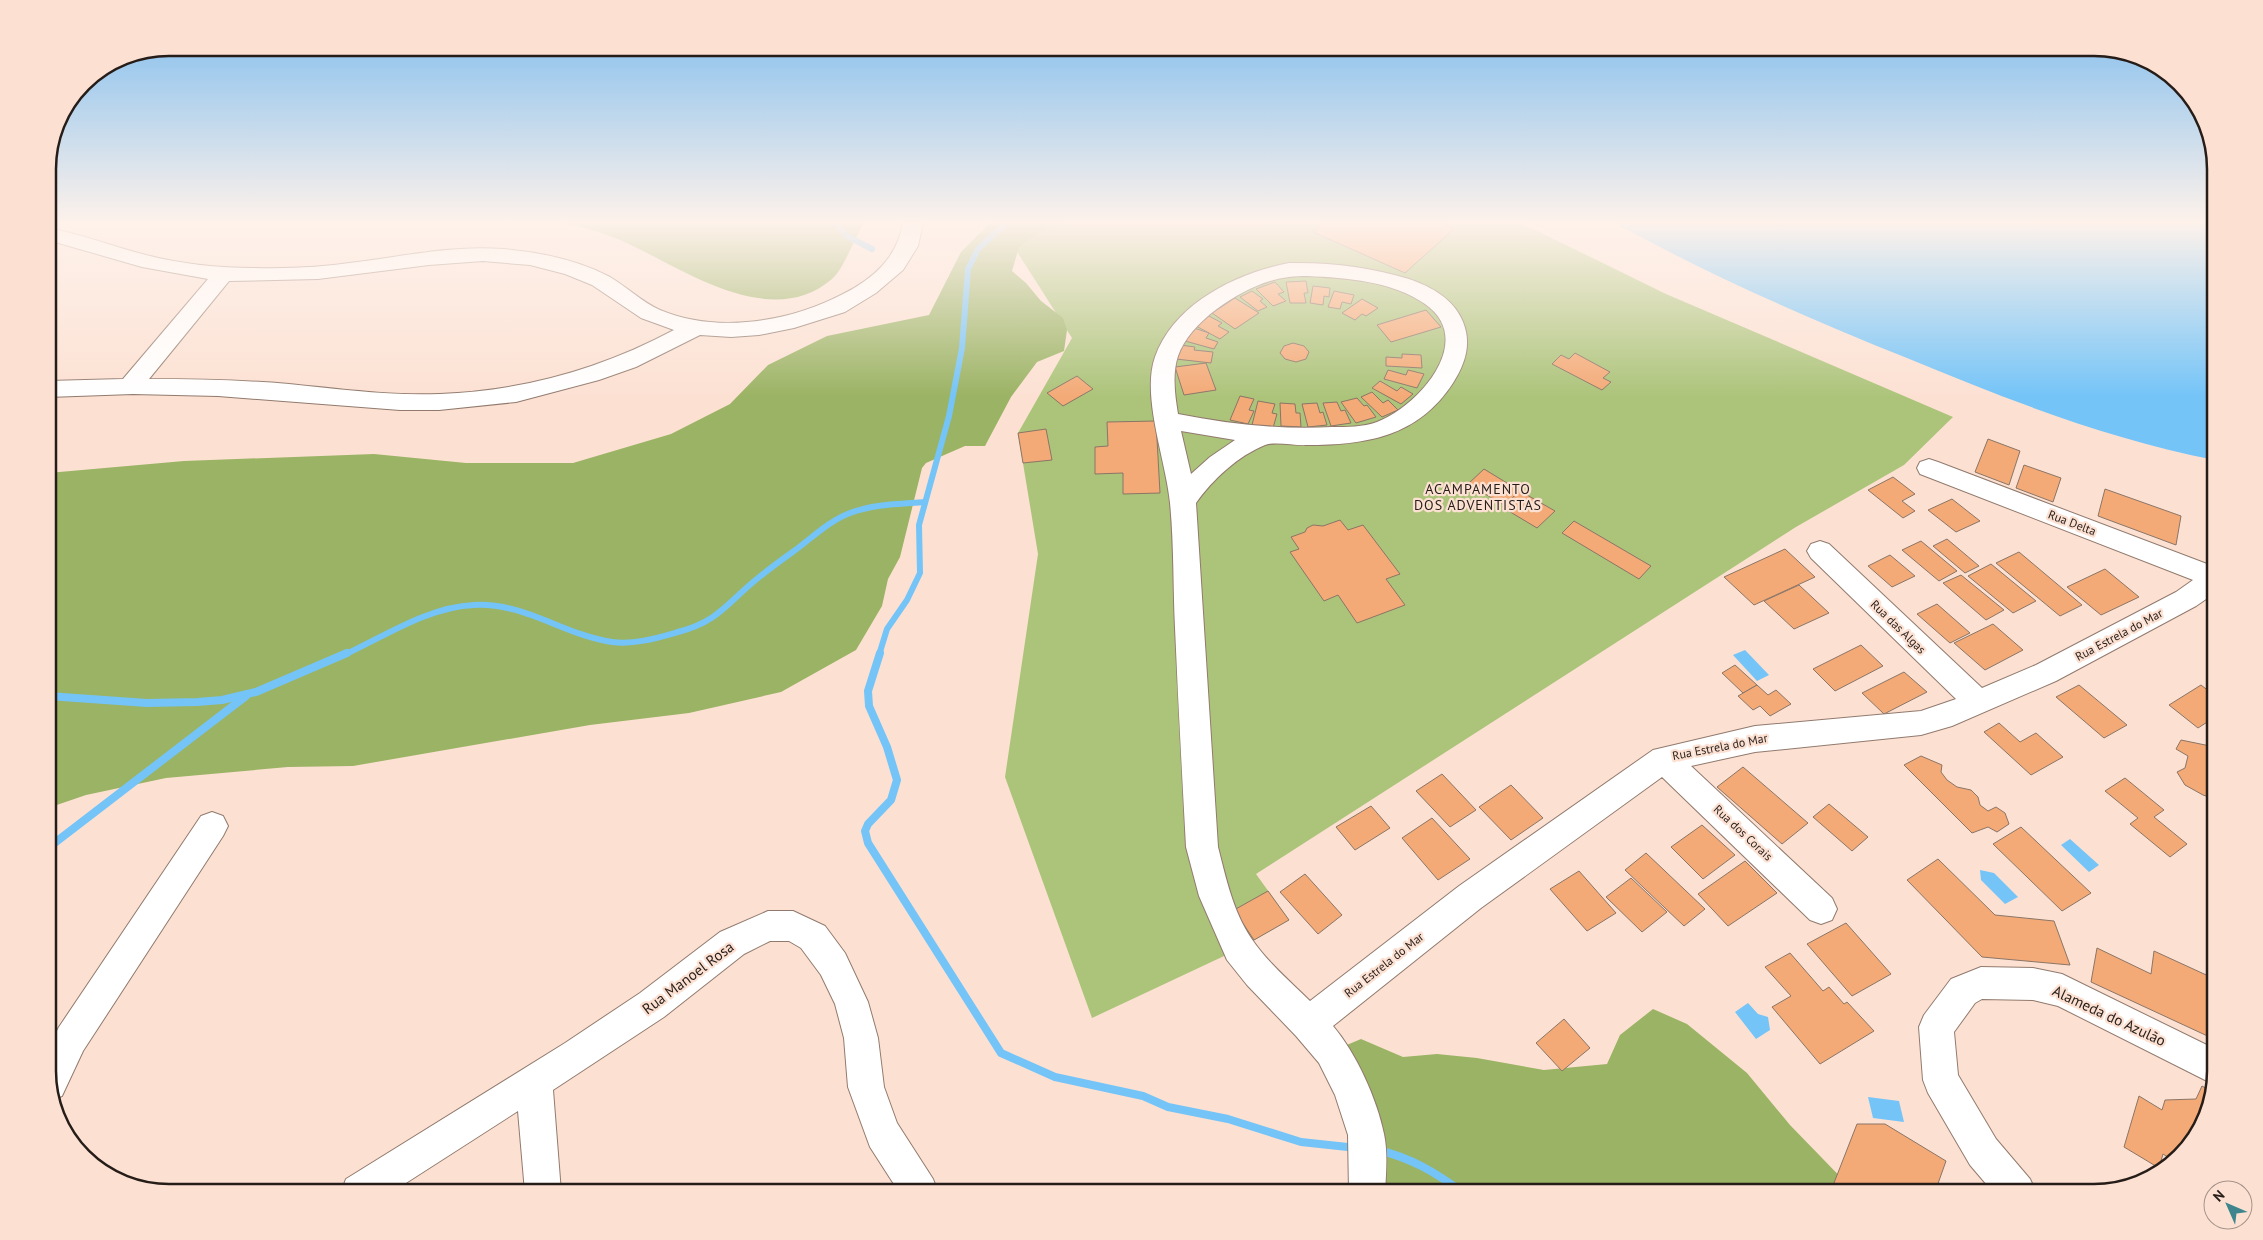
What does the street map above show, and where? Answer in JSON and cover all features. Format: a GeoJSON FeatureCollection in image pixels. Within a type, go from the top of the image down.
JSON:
{"type":"FeatureCollection","features":[{"type":"Feature","properties":{"kind":"street"},"geometry":{"type":"LineString","coordinates":[[130,386],[217,281]]}},
{"type":"Feature","properties":{"kind":"street"},"geometry":{"type":"LineString","coordinates":[[598,281],[612,288],[644,312],[669,321],[697,327],[737,329],[758,328],[799,320],[837,307],[868,290],[879,281]]}},
{"type":"Feature","properties":{"kind":"street"},"geometry":{"type":"LineString","coordinates":[[1251,281],[1228,291],[1203,308],[1179,336],[1166,357],[1163,386],[1182,501],[1202,847],[1215,896],[1239,949],[1259,974],[1308,1024],[1331,1051],[1351,1089],[1366,1135],[1367,1184]]}},
{"type":"Feature","properties":{"kind":"street"},"geometry":{"type":"LineString","coordinates":[[1169,420],[1264,436],[1305,438],[1350,435],[1387,427],[1418,408],[1443,383],[1456,355],[1456,330],[1446,309],[1420,292],[1392,281]]}},
{"type":"Feature","properties":{"kind":"street"},"geometry":{"type":"LineString","coordinates":[[56,389],[130,386],[275,391],[399,402],[483,398],[550,386],[616,367],[650,352],[697,327]]}},
{"type":"Feature","properties":{"kind":"street"},"geometry":{"type":"LineString","coordinates":[[1182,501],[1197,481],[1216,463],[1238,448],[1264,436]]}},
{"type":"Feature","properties":{"kind":"street","name":"Rua Delta"},"geometry":{"type":"LineString","coordinates":[[1929,468],[2207,575]]}},
{"type":"Feature","properties":{"kind":"street","name":"Rua das Algas"},"geometry":{"type":"LineString","coordinates":[[1820,551],[1977,702]]}},
{"type":"Feature","properties":{"kind":"street","name":"Rua Estrela do Mar"},"geometry":{"type":"LineString","coordinates":[[1308,1024],[1470,897],[1664,759],[1755,739],[1922,723],[1952,714],[2055,668],[2186,599],[2207,584]]}},
{"type":"Feature","properties":{"kind":"street","name":"Rua dos Corais"},"geometry":{"type":"LineString","coordinates":[[1664,759],[1821,909]]}},
{"type":"Feature","properties":{"kind":"street"},"geometry":{"type":"LineString","coordinates":[[56,1069],[71,1039],[212,826]]}},
{"type":"Feature","properties":{"kind":"street","name":"Rua Manoel Rosa"},"geometry":{"type":"LineString","coordinates":[[372,1184],[577,1055],[652,1005],[732,943],[768,926],[793,926],[813,937],[834,964],[848,994],[861,1038],[866,1087],[884,1134],[915,1184]]}},
{"type":"Feature","properties":{"kind":"street","name":"Alameda do Azulão"},"geometry":{"type":"LineString","coordinates":[[2011,1184],[1983,1152],[1941,1080],[1936,1027],[1964,991],[1981,983],[2033,984],[2062,990],[2207,1062]]}},
{"type":"Feature","properties":{"kind":"street"},"geometry":{"type":"LineString","coordinates":[[534,1081],[542,1184]]}},
{"type":"Feature","properties":{"kind":"green space"},"geometry":{"type":"Polygon","coordinates":[[[704,281],[829,281],[809,293],[785,299],[759,298],[733,292],[704,281]]]}},
{"type":"Feature","properties":{"kind":"green space"},"geometry":{"type":"Polygon","coordinates":[[[946,281],[1024,281],[1041,301],[1063,318],[1067,330],[1064,351],[1037,362],[1011,397],[985,446],[965,446],[926,463],[922,468],[900,557],[888,579],[882,606],[856,650],[781,692],[689,713],[590,725],[353,766],[288,767],[166,778],[86,795],[56,805],[56,472],[184,461],[374,454],[466,463],[573,463],[671,434],[730,404],[768,365],[827,336],[929,315],[946,281]]]}},
{"type":"Feature","properties":{"kind":"green space"},"geometry":{"type":"Polygon","coordinates":[[[1036,281],[1639,281],[1953,417],[1904,465],[1796,527],[1256,874],[1289,920],[1239,949],[1092,1018],[1005,777],[1038,554],[1018,433],[1072,338],[1036,281]]]}},
{"type":"Feature","properties":{"kind":"green space"},"geometry":{"type":"Polygon","coordinates":[[[1653,1009],[1687,1024],[1747,1073],[1790,1125],[1847,1184],[1365,1184],[1345,1123],[1335,1050],[1361,1039],[1403,1057],[1437,1054],[1477,1058],[1544,1070],[1607,1064],[1620,1035],[1653,1009]]]}},
{"type":"Feature","properties":{"kind":"water"},"geometry":{"type":"Polygon","coordinates":[[[1730,281],[2207,281],[2207,458],[2136,441],[2059,417],[1983,389],[1730,281]]]}},
{"type":"Feature","properties":{"kind":"water"},"geometry":{"type":"Polygon","coordinates":[[[1745,650],[1769,675],[1757,681],[1733,655],[1745,650]]]}},
{"type":"Feature","properties":{"kind":"water"},"geometry":{"type":"Polygon","coordinates":[[[2070,839],[2099,865],[2089,872],[2061,845],[2070,839]]]}},
{"type":"Feature","properties":{"kind":"water"},"geometry":{"type":"Polygon","coordinates":[[[1980,870],[1994,873],[2018,897],[2005,904],[1981,880],[1980,870]]]}},
{"type":"Feature","properties":{"kind":"water"},"geometry":{"type":"Polygon","coordinates":[[[1748,1003],[1758,1014],[1768,1017],[1770,1030],[1756,1039],[1735,1012],[1748,1003]]]}},
{"type":"Feature","properties":{"kind":"water"},"geometry":{"type":"Polygon","coordinates":[[[1868,1097],[1899,1101],[1904,1122],[1873,1118],[1868,1097]]]}},
{"type":"Feature","properties":{"kind":"building"},"geometry":{"type":"Polygon","coordinates":[[[1306,281],[1308,293],[1304,293],[1306,303],[1290,303],[1286,282],[1306,281]]]}},
{"type":"Feature","properties":{"kind":"building"},"geometry":{"type":"Polygon","coordinates":[[[1275,282],[1284,292],[1278,294],[1286,301],[1273,306],[1256,289],[1275,282]]]}},
{"type":"Feature","properties":{"kind":"building"},"geometry":{"type":"Polygon","coordinates":[[[1313,286],[1330,288],[1329,297],[1324,296],[1323,305],[1310,303],[1313,286]]]}},
{"type":"Feature","properties":{"kind":"building"},"geometry":{"type":"Polygon","coordinates":[[[1252,291],[1263,299],[1260,301],[1267,307],[1258,311],[1240,297],[1252,291]]]}},
{"type":"Feature","properties":{"kind":"building"},"geometry":{"type":"Polygon","coordinates":[[[1334,291],[1354,295],[1351,304],[1342,302],[1340,309],[1328,307],[1334,291]]]}},
{"type":"Feature","properties":{"kind":"building"},"geometry":{"type":"Polygon","coordinates":[[[1235,298],[1259,313],[1235,329],[1212,313],[1235,298]]]}},
{"type":"Feature","properties":{"kind":"building"},"geometry":{"type":"Polygon","coordinates":[[[1362,299],[1378,308],[1366,316],[1362,314],[1355,320],[1342,313],[1362,299]]]}},
{"type":"Feature","properties":{"kind":"building"},"geometry":{"type":"Polygon","coordinates":[[[1426,310],[1441,327],[1391,342],[1377,325],[1426,310]]]}},
{"type":"Feature","properties":{"kind":"building"},"geometry":{"type":"Polygon","coordinates":[[[1209,316],[1222,323],[1218,326],[1229,332],[1220,339],[1196,326],[1209,316]]]}},
{"type":"Feature","properties":{"kind":"building"},"geometry":{"type":"Polygon","coordinates":[[[1194,328],[1209,333],[1206,338],[1218,342],[1214,349],[1185,341],[1194,328]]]}},
{"type":"Feature","properties":{"kind":"building"},"geometry":{"type":"Polygon","coordinates":[[[1293,343],[1304,346],[1309,352],[1306,359],[1296,362],[1285,359],[1280,353],[1284,346],[1293,343]]]}},
{"type":"Feature","properties":{"kind":"building"},"geometry":{"type":"Polygon","coordinates":[[[1180,345],[1195,347],[1194,350],[1213,352],[1211,363],[1176,359],[1180,345]]]}},
{"type":"Feature","properties":{"kind":"building"},"geometry":{"type":"Polygon","coordinates":[[[1575,353],[1610,372],[1603,378],[1611,382],[1602,390],[1552,364],[1561,355],[1569,359],[1575,353]]]}},
{"type":"Feature","properties":{"kind":"building"},"geometry":{"type":"Polygon","coordinates":[[[1402,354],[1421,355],[1422,368],[1386,366],[1386,357],[1402,358],[1402,354]]]}},
{"type":"Feature","properties":{"kind":"building"},"geometry":{"type":"Polygon","coordinates":[[[1206,363],[1216,390],[1184,395],[1175,367],[1206,363]]]}},
{"type":"Feature","properties":{"kind":"building"},"geometry":{"type":"Polygon","coordinates":[[[1388,370],[1406,375],[1408,370],[1424,374],[1417,388],[1384,379],[1388,370]]]}},
{"type":"Feature","properties":{"kind":"building"},"geometry":{"type":"Polygon","coordinates":[[[1077,376],[1093,389],[1063,406],[1047,393],[1077,376]]]}},
{"type":"Feature","properties":{"kind":"building"},"geometry":{"type":"Polygon","coordinates":[[[1380,381],[1397,391],[1401,387],[1413,394],[1401,404],[1372,388],[1380,381]]]}},
{"type":"Feature","properties":{"kind":"building"},"geometry":{"type":"Polygon","coordinates":[[[1372,392],[1383,403],[1388,400],[1398,410],[1382,417],[1361,397],[1372,392]]]}},
{"type":"Feature","properties":{"kind":"building"},"geometry":{"type":"Polygon","coordinates":[[[1240,396],[1254,399],[1249,410],[1254,411],[1248,424],[1230,420],[1240,396]]]}},
{"type":"Feature","properties":{"kind":"building"},"geometry":{"type":"Polygon","coordinates":[[[1357,398],[1364,406],[1367,405],[1376,417],[1356,423],[1341,402],[1357,398]]]}},
{"type":"Feature","properties":{"kind":"building"},"geometry":{"type":"Polygon","coordinates":[[[1258,401],[1275,404],[1272,413],[1277,414],[1273,428],[1252,425],[1258,401]]]}},
{"type":"Feature","properties":{"kind":"building"},"geometry":{"type":"Polygon","coordinates":[[[1337,402],[1341,411],[1345,410],[1351,423],[1331,426],[1323,403],[1337,402]]]}},
{"type":"Feature","properties":{"kind":"building"},"geometry":{"type":"Polygon","coordinates":[[[1280,403],[1295,404],[1296,413],[1300,413],[1301,427],[1281,426],[1280,403]]]}},
{"type":"Feature","properties":{"kind":"building"},"geometry":{"type":"Polygon","coordinates":[[[1317,403],[1320,413],[1323,412],[1327,425],[1308,427],[1302,404],[1317,403]]]}},
{"type":"Feature","properties":{"kind":"building"},"geometry":{"type":"Polygon","coordinates":[[[1156,421],[1160,493],[1123,494],[1123,473],[1095,474],[1095,447],[1108,446],[1107,422],[1156,421]]]}},
{"type":"Feature","properties":{"kind":"building"},"geometry":{"type":"Polygon","coordinates":[[[1046,429],[1052,460],[1023,463],[1018,433],[1046,429]]]}},
{"type":"Feature","properties":{"kind":"building"},"geometry":{"type":"Polygon","coordinates":[[[1988,439],[2020,451],[2009,485],[1975,472],[1988,439]]]}},
{"type":"Feature","properties":{"kind":"building"},"geometry":{"type":"Polygon","coordinates":[[[2024,465],[2061,478],[2053,502],[2016,488],[2024,465]]]}},
{"type":"Feature","properties":{"kind":"building"},"geometry":{"type":"Polygon","coordinates":[[[1484,469],[1520,491],[1504,505],[1468,484],[1484,469]]]}},
{"type":"Feature","properties":{"kind":"building"},"geometry":{"type":"Polygon","coordinates":[[[1893,477],[1915,494],[1902,501],[1915,511],[1903,518],[1868,490],[1893,477]]]}},
{"type":"Feature","properties":{"kind":"building"},"geometry":{"type":"Polygon","coordinates":[[[2105,489],[2181,516],[2176,545],[2098,516],[2105,489]]]}},
{"type":"Feature","properties":{"kind":"building"},"geometry":{"type":"Polygon","coordinates":[[[1520,491],[1555,511],[1537,528],[1502,507],[1520,491]]]}},
{"type":"Feature","properties":{"kind":"building"},"geometry":{"type":"Polygon","coordinates":[[[1952,499],[1980,521],[1956,532],[1928,510],[1952,499]]]}},
{"type":"Feature","properties":{"kind":"building"},"geometry":{"type":"Polygon","coordinates":[[[1340,520],[1348,530],[1363,525],[1400,574],[1386,579],[1405,605],[1357,623],[1338,595],[1324,601],[1290,552],[1299,549],[1291,537],[1305,532],[1307,528],[1313,525],[1323,526],[1340,520]]]}},
{"type":"Feature","properties":{"kind":"building"},"geometry":{"type":"Polygon","coordinates":[[[1574,521],[1651,566],[1639,579],[1562,533],[1574,521]]]}},
{"type":"Feature","properties":{"kind":"building"},"geometry":{"type":"Polygon","coordinates":[[[1947,539],[1979,566],[1965,573],[1933,546],[1947,539]]]}},
{"type":"Feature","properties":{"kind":"building"},"geometry":{"type":"Polygon","coordinates":[[[1921,541],[1957,571],[1939,581],[1902,550],[1921,541]]]}},
{"type":"Feature","properties":{"kind":"building"},"geometry":{"type":"Polygon","coordinates":[[[1785,549],[1815,577],[1754,605],[1724,577],[1785,549]]]}},
{"type":"Feature","properties":{"kind":"building"},"geometry":{"type":"Polygon","coordinates":[[[2019,552],[2082,605],[2060,616],[1996,563],[2019,552]]]}},
{"type":"Feature","properties":{"kind":"building"},"geometry":{"type":"Polygon","coordinates":[[[1890,555],[1915,576],[1892,587],[1868,566],[1890,555]]]}},
{"type":"Feature","properties":{"kind":"building"},"geometry":{"type":"Polygon","coordinates":[[[1991,564],[2036,601],[2013,613],[1968,576],[1991,564]]]}},
{"type":"Feature","properties":{"kind":"building"},"geometry":{"type":"Polygon","coordinates":[[[2105,569],[2139,597],[2101,615],[2067,587],[2105,569]]]}},
{"type":"Feature","properties":{"kind":"building"},"geometry":{"type":"Polygon","coordinates":[[[1961,575],[2004,610],[1986,620],[1943,583],[1961,575]]]}},
{"type":"Feature","properties":{"kind":"building"},"geometry":{"type":"Polygon","coordinates":[[[1799,585],[1829,613],[1794,629],[1764,601],[1799,585]]]}},
{"type":"Feature","properties":{"kind":"building"},"geometry":{"type":"Polygon","coordinates":[[[1937,604],[1970,633],[1950,643],[1917,614],[1937,604]]]}},
{"type":"Feature","properties":{"kind":"building"},"geometry":{"type":"Polygon","coordinates":[[[1993,624],[2023,650],[1985,670],[1954,643],[1993,624]]]}},
{"type":"Feature","properties":{"kind":"building"},"geometry":{"type":"Polygon","coordinates":[[[1861,645],[1883,666],[1835,691],[1813,669],[1861,645]]]}},
{"type":"Feature","properties":{"kind":"building"},"geometry":{"type":"Polygon","coordinates":[[[1735,665],[1757,685],[1743,693],[1722,673],[1735,665]]]}},
{"type":"Feature","properties":{"kind":"building"},"geometry":{"type":"Polygon","coordinates":[[[1904,672],[1927,692],[1884,714],[1862,693],[1904,672]]]}},
{"type":"Feature","properties":{"kind":"building"},"geometry":{"type":"Polygon","coordinates":[[[1757,685],[1768,695],[1776,690],[1791,704],[1770,716],[1760,706],[1753,710],[1738,696],[1757,685]]]}},
{"type":"Feature","properties":{"kind":"building"},"geometry":{"type":"Polygon","coordinates":[[[2079,685],[2127,725],[2104,738],[2056,697],[2079,685]]]}},
{"type":"Feature","properties":{"kind":"building"},"geometry":{"type":"Polygon","coordinates":[[[2201,685],[2207,690],[2207,722],[2198,728],[2169,705],[2201,685]]]}},
{"type":"Feature","properties":{"kind":"building"},"geometry":{"type":"Polygon","coordinates":[[[1999,723],[2020,742],[2036,733],[2063,757],[2031,775],[1984,732],[1999,723]]]}},
{"type":"Feature","properties":{"kind":"building"},"geometry":{"type":"Polygon","coordinates":[[[2181,740],[2207,745],[2207,796],[2185,785],[2177,772],[2185,768],[2188,756],[2176,749],[2181,740]]]}},
{"type":"Feature","properties":{"kind":"building"},"geometry":{"type":"Polygon","coordinates":[[[1921,756],[1942,765],[1941,772],[1947,780],[1957,787],[1971,790],[1978,797],[1980,805],[1988,811],[1996,807],[2005,813],[2009,824],[1997,832],[1988,827],[1972,833],[1904,765],[1921,756]]]}},
{"type":"Feature","properties":{"kind":"building"},"geometry":{"type":"Polygon","coordinates":[[[1743,767],[1808,823],[1782,844],[1717,787],[1743,767]]]}},
{"type":"Feature","properties":{"kind":"building"},"geometry":{"type":"Polygon","coordinates":[[[1442,774],[1476,810],[1450,827],[1416,791],[1442,774]]]}},
{"type":"Feature","properties":{"kind":"building"},"geometry":{"type":"Polygon","coordinates":[[[2125,778],[2164,810],[2154,817],[2187,844],[2170,857],[2130,824],[2138,818],[2105,791],[2125,778]]]}},
{"type":"Feature","properties":{"kind":"building"},"geometry":{"type":"Polygon","coordinates":[[[1511,785],[1543,818],[1511,840],[1479,807],[1511,785]]]}},
{"type":"Feature","properties":{"kind":"building"},"geometry":{"type":"Polygon","coordinates":[[[1829,804],[1868,837],[1852,851],[1813,817],[1829,804]]]}},
{"type":"Feature","properties":{"kind":"building"},"geometry":{"type":"Polygon","coordinates":[[[1371,806],[1390,828],[1355,850],[1336,827],[1371,806]]]}},
{"type":"Feature","properties":{"kind":"building"},"geometry":{"type":"Polygon","coordinates":[[[1432,818],[1470,859],[1438,880],[1402,838],[1432,818]]]}},
{"type":"Feature","properties":{"kind":"building"},"geometry":{"type":"Polygon","coordinates":[[[1702,825],[1735,855],[1703,879],[1671,847],[1702,825]]]}},
{"type":"Feature","properties":{"kind":"building"},"geometry":{"type":"Polygon","coordinates":[[[2021,827],[2091,893],[2062,911],[1993,844],[2021,827]]]}},
{"type":"Feature","properties":{"kind":"building"},"geometry":{"type":"Polygon","coordinates":[[[1646,853],[1705,909],[1684,926],[1625,870],[1646,853]]]}},
{"type":"Feature","properties":{"kind":"building"},"geometry":{"type":"Polygon","coordinates":[[[1938,859],[1995,915],[2054,921],[2070,965],[1982,957],[1907,880],[1938,859]]]}},
{"type":"Feature","properties":{"kind":"building"},"geometry":{"type":"Polygon","coordinates":[[[1745,861],[1777,893],[1728,926],[1698,894],[1745,861]]]}},
{"type":"Feature","properties":{"kind":"building"},"geometry":{"type":"Polygon","coordinates":[[[1579,871],[1616,913],[1587,931],[1550,889],[1579,871]]]}},
{"type":"Feature","properties":{"kind":"building"},"geometry":{"type":"Polygon","coordinates":[[[1305,874],[1342,915],[1318,934],[1280,892],[1305,874]]]}},
{"type":"Feature","properties":{"kind":"building"},"geometry":{"type":"Polygon","coordinates":[[[1631,878],[1667,912],[1642,932],[1606,897],[1631,878]]]}},
{"type":"Feature","properties":{"kind":"building"},"geometry":{"type":"Polygon","coordinates":[[[1268,891],[1289,920],[1254,940],[1234,910],[1268,891]]]}},
{"type":"Feature","properties":{"kind":"building"},"geometry":{"type":"Polygon","coordinates":[[[1846,923],[1891,974],[1852,996],[1807,944],[1846,923]]]}},
{"type":"Feature","properties":{"kind":"building"},"geometry":{"type":"Polygon","coordinates":[[[2097,948],[2151,974],[2154,951],[2207,975],[2207,1036],[2091,982],[2097,948]]]}},
{"type":"Feature","properties":{"kind":"building"},"geometry":{"type":"Polygon","coordinates":[[[1790,953],[1823,991],[1829,987],[1844,1004],[1847,1002],[1874,1031],[1820,1064],[1772,1007],[1791,996],[1765,967],[1790,953]]]}},
{"type":"Feature","properties":{"kind":"building"},"geometry":{"type":"Polygon","coordinates":[[[1564,1019],[1590,1048],[1562,1071],[1536,1043],[1564,1019]]]}},
{"type":"Feature","properties":{"kind":"building"},"geometry":{"type":"Polygon","coordinates":[[[2202,1086],[2206,1088],[2201,1107],[2188,1134],[2167,1157],[2163,1154],[2161,1162],[2157,1165],[2155,1166],[2124,1147],[2139,1096],[2162,1110],[2165,1100],[2196,1099],[2202,1086]]]}},
{"type":"Feature","properties":{"kind":"building"},"geometry":{"type":"Polygon","coordinates":[[[1857,1124],[1885,1124],[1946,1161],[1938,1184],[1834,1184],[1857,1124]]]}},
{"type":"Feature","properties":{"kind":"waterway"},"geometry":{"type":"LineString","coordinates":[[879,655],[887,629],[907,600],[920,573],[919,525],[949,416],[962,348],[967,281]]}},
{"type":"Feature","properties":{"kind":"waterway"},"geometry":{"type":"LineString","coordinates":[[344,655],[423,617],[440,611],[474,605],[492,605],[510,609],[577,633],[612,642],[637,642],[662,637],[691,628],[711,618],[768,570],[842,516],[878,506],[925,502]]}},
{"type":"Feature","properties":{"kind":"waterway"},"geometry":{"type":"LineString","coordinates":[[56,697],[147,703],[222,700],[256,692],[347,653]]}},
{"type":"Feature","properties":{"kind":"waterway"},"geometry":{"type":"LineString","coordinates":[[880,653],[868,691],[869,706],[887,747],[897,780],[891,800],[868,824],[865,831],[868,843],[1001,1053],[1055,1077],[1143,1096],[1168,1107],[1228,1119],[1301,1142],[1357,1148]]}},
{"type":"Feature","properties":{"kind":"waterway"},"geometry":{"type":"LineString","coordinates":[[56,842],[246,696]]}},
{"type":"Feature","properties":{"kind":"waterway"},"geometry":{"type":"LineString","coordinates":[[1378,1150],[1422,1166],[1451,1184]]}},
{"type":"Feature","properties":{"kind":"district","name":"ACAMPAMENTO DOS ADVENTISTAS"},"geometry":{"type":"Point","coordinates":[1478,498]}}]}
